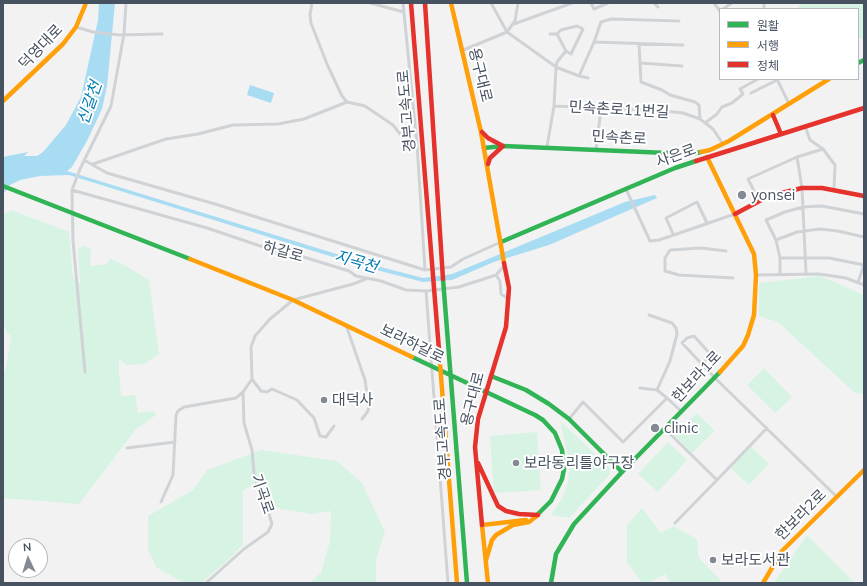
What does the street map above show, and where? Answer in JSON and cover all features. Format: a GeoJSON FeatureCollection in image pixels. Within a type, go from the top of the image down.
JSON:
{"type":"FeatureCollection","features":[{"type":"Feature","properties":{"kind":"main road","name":"덕영대로"},"geometry":{"type":"LineString","coordinates":[[3,101],[53,55],[76,27],[86,3]]}},
{"type":"Feature","properties":{"kind":"main road","name":"경부고속도로"},"geometry":{"type":"LineString","coordinates":[[411,3],[457,583]]}},
{"type":"Feature","properties":{"kind":"main road","name":"경부고속도로"},"geometry":{"type":"LineString","coordinates":[[425,3],[444,293],[467,583]]}},
{"type":"Feature","properties":{"kind":"main road","name":"용구대로"},"geometry":{"type":"LineString","coordinates":[[451,3],[481,132],[506,268],[509,299],[506,327],[478,419],[476,458],[488,583]]}},
{"type":"Feature","properties":{"kind":"main road","name":"민속촌로"},"geometry":{"type":"LineString","coordinates":[[484,148],[503,146],[548,147],[691,154],[710,150],[723,144],[773,115],[827,80]]}},
{"type":"Feature","properties":{"kind":"main road","name":"사은로"},"geometry":{"type":"LineString","coordinates":[[502,245],[627,192],[662,173],[707,157],[864,108]]}},
{"type":"Feature","properties":{"kind":"main road"},"geometry":{"type":"LineString","coordinates":[[773,115],[781,134]]}},
{"type":"Feature","properties":{"kind":"main road"},"geometry":{"type":"LineString","coordinates":[[481,132],[488,138],[503,146],[490,158],[487,165]]}},
{"type":"Feature","properties":{"kind":"main road","name":"한보라1로"},"geometry":{"type":"LineString","coordinates":[[551,583],[556,554],[574,524],[622,472],[715,378],[743,346],[748,335],[754,315],[756,275],[754,254],[707,157]]}},
{"type":"Feature","properties":{"kind":"main road","name":"보라하갈로"},"geometry":{"type":"LineString","coordinates":[[3,186],[293,300],[543,420],[555,432],[559,440],[563,459],[562,479],[551,501],[538,515],[529,520],[482,525]]}},
{"type":"Feature","properties":{"kind":"main road"},"geometry":{"type":"LineString","coordinates":[[735,214],[759,201],[784,191],[802,188],[834,189],[864,196]]}},
{"type":"Feature","properties":{"kind":"main road"},"geometry":{"type":"LineString","coordinates":[[491,376],[532,394],[568,420],[622,472]]}},
{"type":"Feature","properties":{"kind":"main road"},"geometry":{"type":"LineString","coordinates":[[476,458],[498,506],[506,511],[519,514],[538,515]]}},
{"type":"Feature","properties":{"kind":"main road","name":"한보라2로"},"geometry":{"type":"LineString","coordinates":[[763,583],[771,567],[782,551],[864,470]]}},
{"type":"Feature","properties":{"kind":"main road"},"geometry":{"type":"LineString","coordinates":[[486,560],[492,540],[496,536],[513,525],[529,522],[538,515]]}},
{"type":"Feature","properties":{"kind":"street"},"geometry":{"type":"LineString","coordinates":[[84,372],[73,242],[72,189],[84,160],[111,106],[126,34],[126,3]]}},
{"type":"Feature","properties":{"kind":"street"},"geometry":{"type":"LineString","coordinates":[[312,3],[310,14],[311,23],[327,64],[347,102]]}},
{"type":"Feature","properties":{"kind":"street"},"geometry":{"type":"LineString","coordinates":[[370,3],[404,12]]}},
{"type":"Feature","properties":{"kind":"street"},"geometry":{"type":"LineString","coordinates":[[402,3],[412,115],[417,144],[425,270]]}},
{"type":"Feature","properties":{"kind":"street"},"geometry":{"type":"LineString","coordinates":[[492,3],[507,32],[556,67],[588,78]]}},
{"type":"Feature","properties":{"kind":"street"},"geometry":{"type":"LineString","coordinates":[[461,51],[507,32],[515,21],[518,3]]}},
{"type":"Feature","properties":{"kind":"street"},"geometry":{"type":"LineString","coordinates":[[512,25],[572,3]]}},
{"type":"Feature","properties":{"kind":"street"},"geometry":{"type":"LineString","coordinates":[[591,3],[594,9],[608,3]]}},
{"type":"Feature","properties":{"kind":"street"},"geometry":{"type":"LineString","coordinates":[[654,3],[658,7]]}},
{"type":"Feature","properties":{"kind":"street"},"geometry":{"type":"LineString","coordinates":[[579,76],[602,22],[611,19],[679,21]]}},
{"type":"Feature","properties":{"kind":"street"},"geometry":{"type":"LineString","coordinates":[[550,34],[557,34],[561,30],[576,26],[583,28],[571,54],[566,52],[557,34]]}},
{"type":"Feature","properties":{"kind":"street"},"geometry":{"type":"LineString","coordinates":[[76,27],[92,32],[119,34],[162,34]]}},
{"type":"Feature","properties":{"kind":"street"},"geometry":{"type":"LineString","coordinates":[[594,42],[683,45]]}},
{"type":"Feature","properties":{"kind":"street"},"geometry":{"type":"LineString","coordinates":[[639,44],[640,63],[682,66]]}},
{"type":"Feature","properties":{"kind":"street"},"geometry":{"type":"LineString","coordinates":[[554,106],[557,62],[566,52]]}},
{"type":"Feature","properties":{"kind":"street","name":"민속촌로11번길"},"geometry":{"type":"LineString","coordinates":[[640,63],[641,82],[670,95],[695,102],[699,105],[700,119]]}},
{"type":"Feature","properties":{"kind":"street"},"geometry":{"type":"LineString","coordinates":[[705,123],[717,114],[722,107],[732,103],[743,94],[740,89],[756,80]]}},
{"type":"Feature","properties":{"kind":"street"},"geometry":{"type":"LineString","coordinates":[[751,93],[777,80],[789,104]]}},
{"type":"Feature","properties":{"kind":"street"},"geometry":{"type":"LineString","coordinates":[[93,164],[166,139],[198,134],[239,124],[278,124],[304,119],[347,102],[365,106],[393,125],[404,138],[417,144]]}},
{"type":"Feature","properties":{"kind":"street","name":"민속촌로11번길"},"geometry":{"type":"LineString","coordinates":[[548,147],[554,106],[654,110],[683,113],[700,119],[713,129],[723,144]]}},
{"type":"Feature","properties":{"kind":"street"},"geometry":{"type":"LineString","coordinates":[[596,149],[601,109]]}},
{"type":"Feature","properties":{"kind":"street"},"geometry":{"type":"LineString","coordinates":[[805,126],[810,140],[823,149],[835,165],[834,189]]}},
{"type":"Feature","properties":{"kind":"street"},"geometry":{"type":"LineString","coordinates":[[759,201],[748,179],[797,157],[823,149]]}},
{"type":"Feature","properties":{"kind":"street"},"geometry":{"type":"LineString","coordinates":[[797,157],[802,188],[806,273]]}},
{"type":"Feature","properties":{"kind":"street"},"geometry":{"type":"LineString","coordinates":[[84,160],[107,173],[215,204],[425,270],[451,268],[464,259],[502,245]]}},
{"type":"Feature","properties":{"kind":"street","name":"하갈로"},"geometry":{"type":"LineString","coordinates":[[72,189],[206,228],[290,256],[297,255],[304,257],[366,279],[381,281],[406,290],[426,291],[465,286],[496,275]]}},
{"type":"Feature","properties":{"kind":"street"},"geometry":{"type":"LineString","coordinates":[[627,192],[650,241],[659,240],[735,214]]}},
{"type":"Feature","properties":{"kind":"street"},"geometry":{"type":"LineString","coordinates":[[673,234],[666,218],[697,202],[708,223]]}},
{"type":"Feature","properties":{"kind":"street"},"geometry":{"type":"LineString","coordinates":[[780,273],[780,258],[776,240],[766,220],[785,212],[803,207],[822,206],[864,214]]}},
{"type":"Feature","properties":{"kind":"street"},"geometry":{"type":"LineString","coordinates":[[776,240],[804,231],[838,231],[864,237]]}},
{"type":"Feature","properties":{"kind":"street"},"geometry":{"type":"LineString","coordinates":[[726,251],[701,248],[670,250],[665,258],[665,271],[679,275],[733,278]]}},
{"type":"Feature","properties":{"kind":"street"},"geometry":{"type":"LineString","coordinates":[[780,258],[829,258],[864,265],[858,282]]}},
{"type":"Feature","properties":{"kind":"street"},"geometry":{"type":"LineString","coordinates":[[506,268],[496,275],[500,281],[502,294],[509,299]]}},
{"type":"Feature","properties":{"kind":"street"},"geometry":{"type":"LineString","coordinates":[[756,275],[806,273],[833,276],[858,282],[864,285]]}},
{"type":"Feature","properties":{"kind":"street"},"geometry":{"type":"LineString","coordinates":[[334,426],[326,437],[320,436],[314,418],[298,400],[272,389],[267,392],[261,391],[252,379],[251,347],[255,336],[270,319],[293,300],[353,284],[366,279]]}},
{"type":"Feature","properties":{"kind":"street"},"geometry":{"type":"LineString","coordinates":[[426,291],[448,583]]}},
{"type":"Feature","properties":{"kind":"street"},"geometry":{"type":"LineString","coordinates":[[650,315],[672,323],[676,328],[677,334],[670,361],[657,390]]}},
{"type":"Feature","properties":{"kind":"street"},"geometry":{"type":"LineString","coordinates":[[346,325],[365,380],[369,406],[368,411],[362,419]]}},
{"type":"Feature","properties":{"kind":"street"},"geometry":{"type":"LineString","coordinates":[[702,364],[712,355],[694,336],[687,338],[682,343],[715,378],[837,497]]}},
{"type":"Feature","properties":{"kind":"street"},"geometry":{"type":"LineString","coordinates":[[161,502],[172,479],[176,415],[181,409],[236,398],[243,392],[252,379]]}},
{"type":"Feature","properties":{"kind":"street"},"geometry":{"type":"LineString","coordinates":[[640,388],[657,390],[682,412]]}},
{"type":"Feature","properties":{"kind":"street","name":"기곡로"},"geometry":{"type":"LineString","coordinates":[[206,583],[244,550],[268,532],[272,524],[264,497],[258,489],[254,473],[252,450],[244,423],[243,392]]}},
{"type":"Feature","properties":{"kind":"street"},"geometry":{"type":"LineString","coordinates":[[568,420],[583,402],[624,442],[667,398]]}},
{"type":"Feature","properties":{"kind":"street"},"geometry":{"type":"LineString","coordinates":[[675,523],[767,428]]}},
{"type":"Feature","properties":{"kind":"street"},"geometry":{"type":"LineString","coordinates":[[665,429],[717,480]]}},
{"type":"Feature","properties":{"kind":"street"},"geometry":{"type":"LineString","coordinates":[[127,448],[175,442]]}},
{"type":"Feature","properties":{"kind":"green space"},"geometry":{"type":"Polygon","coordinates":[[[801,3],[864,3],[864,39],[859,38],[859,8],[798,8],[801,3]]]}},
{"type":"Feature","properties":{"kind":"green space"},"geometry":{"type":"Polygon","coordinates":[[[11,210],[69,232],[73,278],[80,283],[78,249],[83,246],[91,248],[90,266],[107,264],[110,258],[149,280],[159,354],[144,364],[126,365],[119,358],[119,371],[121,396],[135,395],[138,413],[154,411],[156,415],[136,429],[79,504],[3,498],[3,375],[6,368],[11,336],[7,333],[3,324],[3,215],[11,210]]]}},
{"type":"Feature","properties":{"kind":"green space"},"geometry":{"type":"Polygon","coordinates":[[[821,276],[864,295],[864,394],[855,393],[778,322],[759,316],[759,283],[821,276]]]}},
{"type":"Feature","properties":{"kind":"green space"},"geometry":{"type":"Polygon","coordinates":[[[764,368],[792,397],[775,413],[747,385],[764,368]]]}},
{"type":"Feature","properties":{"kind":"green space"},"geometry":{"type":"Polygon","coordinates":[[[697,413],[715,431],[692,453],[674,435],[697,413]]]}},
{"type":"Feature","properties":{"kind":"green space"},"geometry":{"type":"Polygon","coordinates":[[[560,421],[610,468],[609,475],[569,518],[551,515],[562,498],[568,483],[570,464],[560,421]]]}},
{"type":"Feature","properties":{"kind":"green space","name":"보라동리틀야구장"},"geometry":{"type":"Polygon","coordinates":[[[537,432],[541,490],[494,493],[490,436],[537,432]]]}},
{"type":"Feature","properties":{"kind":"green space"},"geometry":{"type":"Polygon","coordinates":[[[668,442],[687,460],[658,492],[638,474],[668,442]]]}},
{"type":"Feature","properties":{"kind":"green space"},"geometry":{"type":"Polygon","coordinates":[[[750,446],[769,464],[749,485],[730,468],[750,446]]]}},
{"type":"Feature","properties":{"kind":"green space"},"geometry":{"type":"Polygon","coordinates":[[[261,450],[337,461],[362,483],[385,532],[376,559],[376,583],[309,583],[321,573],[330,541],[331,511],[311,514],[276,508],[258,481],[243,491],[243,545],[201,583],[184,583],[156,567],[148,549],[148,516],[193,490],[207,470],[261,450]]]}},
{"type":"Feature","properties":{"kind":"green space"},"geometry":{"type":"Polygon","coordinates":[[[642,508],[661,533],[673,526],[697,539],[698,557],[723,583],[670,583],[665,574],[648,583],[642,583],[627,562],[627,525],[642,508]]]}},
{"type":"Feature","properties":{"kind":"green space"},"geometry":{"type":"Polygon","coordinates":[[[807,535],[855,583],[774,583],[807,535]]]}},
{"type":"Feature","properties":{"kind":"water"},"geometry":{"type":"Polygon","coordinates":[[[99,3],[115,3],[107,86],[102,109],[88,139],[72,167],[67,171],[369,264],[423,278],[452,274],[625,202],[655,195],[657,198],[549,245],[494,262],[452,280],[423,282],[365,267],[69,175],[40,176],[20,180],[10,185],[3,194],[3,157],[28,152],[24,156],[37,156],[43,152],[66,125],[81,97],[98,20],[99,3]]]}},
{"type":"Feature","properties":{"kind":"water"},"geometry":{"type":"Polygon","coordinates":[[[250,85],[274,93],[271,103],[247,95],[250,85]]]}},
{"type":"Feature","properties":{"kind":"traffic: fast"},"geometry":{"type":"LineString","coordinates":[[859,62],[864,60]]}},
{"type":"Feature","properties":{"kind":"traffic: fast"},"geometry":{"type":"LineString","coordinates":[[484,148],[503,146],[691,154],[701,152]]}},
{"type":"Feature","properties":{"kind":"traffic: fast"},"geometry":{"type":"LineString","coordinates":[[501,242],[675,168],[696,161]]}},
{"type":"Feature","properties":{"kind":"traffic: fast"},"geometry":{"type":"LineString","coordinates":[[3,186],[190,259]]}},
{"type":"Feature","properties":{"kind":"traffic: fast"},"geometry":{"type":"LineString","coordinates":[[443,279],[467,583]]}},
{"type":"Feature","properties":{"kind":"traffic: fast"},"geometry":{"type":"LineString","coordinates":[[412,357],[535,415],[543,420],[555,433],[562,450],[564,469],[562,479],[551,501],[536,516]]}},
{"type":"Feature","properties":{"kind":"traffic: fast"},"geometry":{"type":"LineString","coordinates":[[551,583],[556,554],[574,524],[622,472],[720,372]]}},
{"type":"Feature","properties":{"kind":"traffic: fast"},"geometry":{"type":"LineString","coordinates":[[491,376],[526,390],[549,404],[569,419],[622,472]]}},
{"type":"Feature","properties":{"kind":"traffic: slow"},"geometry":{"type":"LineString","coordinates":[[3,101],[63,44],[76,27],[86,3]]}},
{"type":"Feature","properties":{"kind":"traffic: slow"},"geometry":{"type":"LineString","coordinates":[[451,3],[481,132],[504,263]]}},
{"type":"Feature","properties":{"kind":"traffic: slow"},"geometry":{"type":"LineString","coordinates":[[701,152],[710,150],[729,141],[827,80]]}},
{"type":"Feature","properties":{"kind":"traffic: slow"},"geometry":{"type":"LineString","coordinates":[[707,157],[754,254],[756,275],[754,315],[748,335],[743,346],[720,372]]}},
{"type":"Feature","properties":{"kind":"traffic: slow"},"geometry":{"type":"LineString","coordinates":[[190,259],[293,300],[412,357]]}},
{"type":"Feature","properties":{"kind":"traffic: slow"},"geometry":{"type":"LineString","coordinates":[[439,350],[457,583]]}},
{"type":"Feature","properties":{"kind":"traffic: slow"},"geometry":{"type":"LineString","coordinates":[[763,583],[782,551],[864,470]]}},
{"type":"Feature","properties":{"kind":"traffic: slow"},"geometry":{"type":"LineString","coordinates":[[486,560],[492,540],[496,535],[513,525],[529,522],[538,515]]}},
{"type":"Feature","properties":{"kind":"traffic: slow"},"geometry":{"type":"LineString","coordinates":[[482,525],[526,520]]}},
{"type":"Feature","properties":{"kind":"traffic: slow"},"geometry":{"type":"LineString","coordinates":[[482,525],[488,583]]}},
{"type":"Feature","properties":{"kind":"traffic: jam"},"geometry":{"type":"LineString","coordinates":[[411,3],[439,350]]}},
{"type":"Feature","properties":{"kind":"traffic: jam"},"geometry":{"type":"LineString","coordinates":[[425,3],[443,279]]}},
{"type":"Feature","properties":{"kind":"traffic: jam"},"geometry":{"type":"LineString","coordinates":[[696,161],[864,108]]}},
{"type":"Feature","properties":{"kind":"traffic: jam"},"geometry":{"type":"LineString","coordinates":[[773,115],[781,134]]}},
{"type":"Feature","properties":{"kind":"traffic: jam"},"geometry":{"type":"LineString","coordinates":[[482,132],[488,138],[503,146],[490,158],[488,164]]}},
{"type":"Feature","properties":{"kind":"traffic: jam"},"geometry":{"type":"LineString","coordinates":[[735,214],[769,196],[802,188],[822,188],[864,196]]}},
{"type":"Feature","properties":{"kind":"traffic: jam"},"geometry":{"type":"LineString","coordinates":[[482,525],[475,447],[478,419],[506,327],[509,288],[504,263]]}},
{"type":"Feature","properties":{"kind":"traffic: jam"},"geometry":{"type":"LineString","coordinates":[[478,463],[498,506],[506,511],[519,514],[538,515]]}},
{"type":"Feature","properties":{"kind":"place","name":"yonsei"},"geometry":{"type":"Point","coordinates":[742,195]}},
{"type":"Feature","properties":{"kind":"place","name":"대덕사"},"geometry":{"type":"Point","coordinates":[324,400]}},
{"type":"Feature","properties":{"kind":"place","name":"clinic"},"geometry":{"type":"Point","coordinates":[655,428]}},
{"type":"Feature","properties":{"kind":"place","name":"보라동리틀야구장"},"geometry":{"type":"Point","coordinates":[516,463]}},
{"type":"Feature","properties":{"kind":"place","name":"보라도서관"},"geometry":{"type":"Point","coordinates":[713,560]}},
{"type":"Feature","properties":{"kind":"water label","name":"신갈천"},"geometry":{"type":"Point","coordinates":[90,103]}},
{"type":"Feature","properties":{"kind":"water label","name":"지곡천"},"geometry":{"type":"Point","coordinates":[356,262]}}]}
